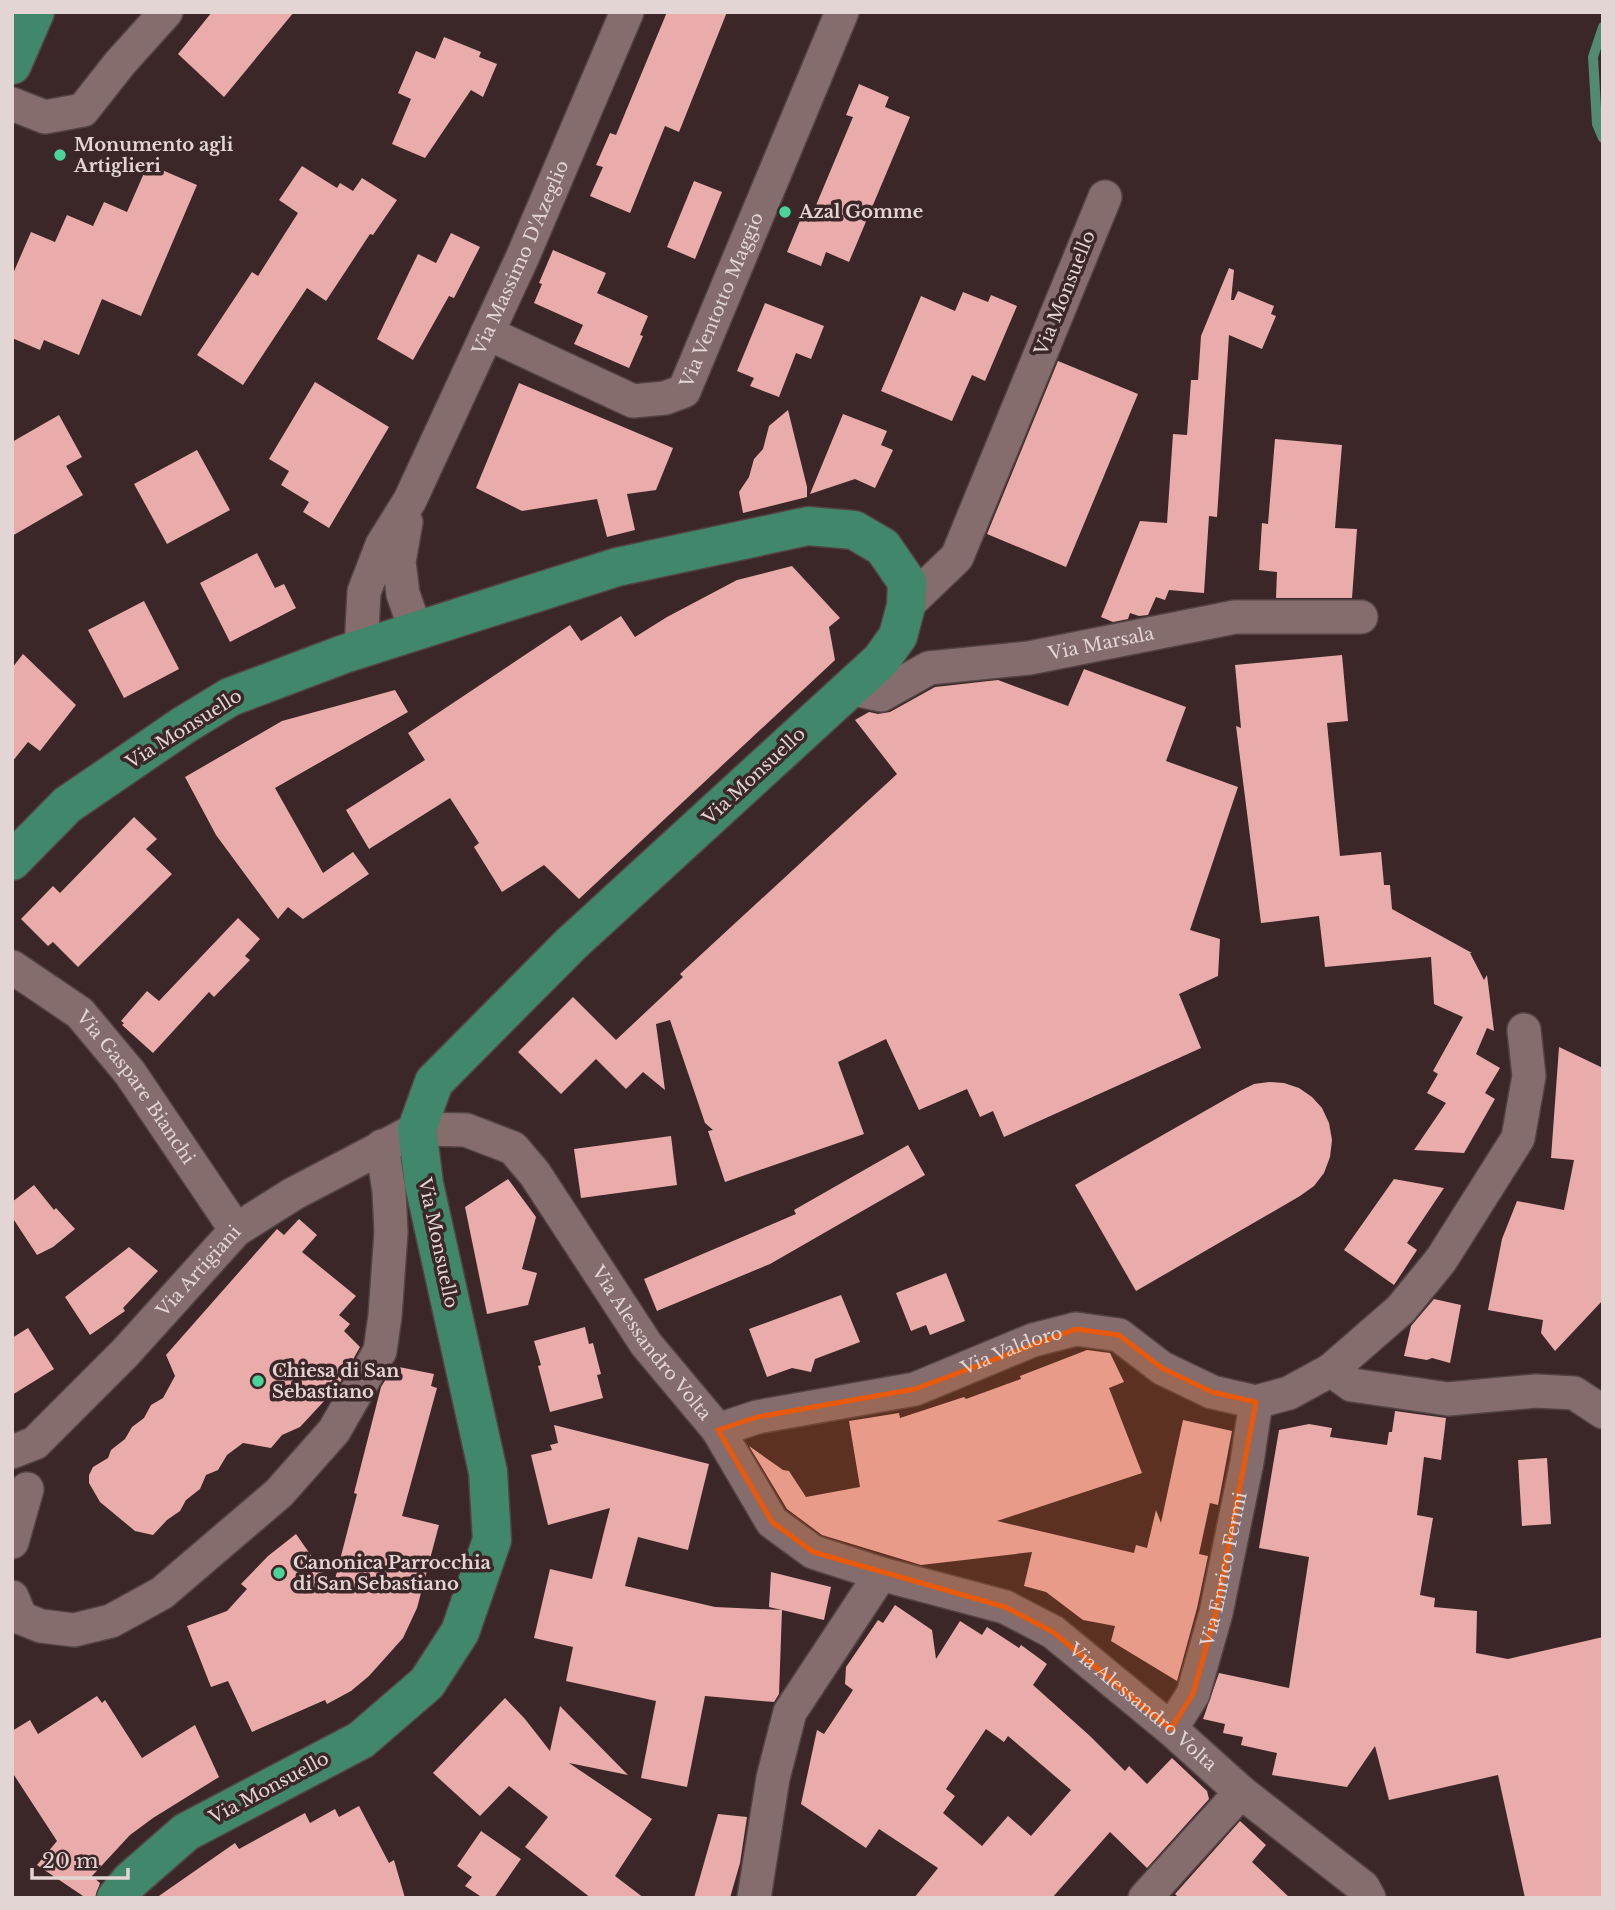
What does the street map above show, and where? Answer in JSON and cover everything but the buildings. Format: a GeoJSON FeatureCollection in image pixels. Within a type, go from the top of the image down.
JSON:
{"type":"FeatureCollection","features":[{"type":"Feature","properties":{"kind":"main road"},"geometry":{"type":"LineString","coordinates":[[12,65],[35,12]]}},
{"type":"Feature","properties":{"kind":"main road","name":"Via Monsuello"},"geometry":{"type":"LineString","coordinates":[[12,861],[67,806],[184,725],[230,697],[361,649],[617,567],[808,526],[854,530],[883,547],[907,582],[906,606],[898,636],[881,660],[571,944],[434,1082],[417,1129],[424,1184],[488,1472],[492,1541],[460,1632],[427,1683],[361,1740],[186,1832],[130,1881],[116,1898]]}},
{"type":"Feature","properties":{"kind":"street"},"geometry":{"type":"LineString","coordinates":[[12,104],[45,117],[83,110],[120,63],[166,12]]}},
{"type":"Feature","properties":{"kind":"street","name":"Via Massimo D'Azeglio"},"geometry":{"type":"LineString","coordinates":[[361,649],[364,592],[382,545],[410,500],[523,256],[627,12]]}},
{"type":"Feature","properties":{"kind":"street","name":"Via Ventotto Maggio"},"geometry":{"type":"LineString","coordinates":[[487,333],[633,401],[665,398],[684,391],[842,12]]}},
{"type":"Feature","properties":{"kind":"street","name":"Via Monsuello"},"geometry":{"type":"LineString","coordinates":[[906,606],[957,557],[1105,197]]}},
{"type":"Feature","properties":{"kind":"street","name":"Via Massimo D'Azeglio"},"geometry":{"type":"LineString","coordinates":[[410,500],[399,562],[403,594],[416,631]]}},
{"type":"Feature","properties":{"kind":"street","name":"Via Marsala"},"geometry":{"type":"LineString","coordinates":[[849,688],[881,695],[929,668],[1029,658],[1235,617],[1361,617]]}},
{"type":"Feature","properties":{"kind":"street","name":"Via Gaspare Bianchi"},"geometry":{"type":"LineString","coordinates":[[12,967],[80,1013],[130,1073],[227,1241]]}},
{"type":"Feature","properties":{"kind":"street","name":"Via Valdoro"},"geometry":{"type":"LineString","coordinates":[[718,1430],[757,1416],[915,1389],[1033,1340],[1076,1329],[1119,1335],[1162,1368],[1212,1392],[1256,1402],[1289,1393],[1331,1370],[1401,1310],[1433,1270],[1518,1138],[1529,1076],[1524,1030]]}},
{"type":"Feature","properties":{"kind":"street","name":"Via Artigiani"},"geometry":{"type":"LineString","coordinates":[[12,1452],[35,1443],[125,1353],[227,1241],[293,1194],[417,1129]]}},
{"type":"Feature","properties":{"kind":"street","name":"Via Alessandro Volta"},"geometry":{"type":"LineString","coordinates":[[417,1129],[466,1130],[513,1148],[535,1174],[646,1344],[718,1430],[772,1522],[813,1552],[881,1574],[1004,1607],[1053,1632],[1171,1729],[1241,1792],[1363,1887],[1369,1898]]}},
{"type":"Feature","properties":{"kind":"street"},"geometry":{"type":"LineString","coordinates":[[15,1614],[41,1626],[74,1629],[111,1621],[162,1593],[279,1493],[334,1431],[380,1351],[391,1232],[389,1191],[382,1146]]}},
{"type":"Feature","properties":{"kind":"street"},"geometry":{"type":"LineString","coordinates":[[1331,1370],[1352,1385],[1448,1399],[1535,1391],[1574,1393],[1603,1412]]}},
{"type":"Feature","properties":{"kind":"street","name":"Via Enrico Fermi"},"geometry":{"type":"LineString","coordinates":[[1171,1729],[1193,1694],[1216,1613],[1247,1462],[1256,1402]]}},
{"type":"Feature","properties":{"kind":"street"},"geometry":{"type":"LineString","coordinates":[[12,1542],[27,1489]]}},
{"type":"Feature","properties":{"kind":"street"},"geometry":{"type":"LineString","coordinates":[[754,1898],[773,1778],[790,1712],[881,1574]]}},
{"type":"Feature","properties":{"kind":"street"},"geometry":{"type":"LineString","coordinates":[[1144,1898],[1241,1792]]}},
{"type":"Feature","properties":{"kind":"highlighted area"},"geometry":{"type":"Polygon","coordinates":[[[1076,1329],[1119,1335],[1162,1368],[1212,1392],[1256,1402],[1216,1613],[1193,1694],[1171,1729],[1053,1632],[1005,1607],[813,1552],[772,1522],[718,1430],[757,1417],[915,1389],[1076,1329]]]}},
{"type":"Feature","properties":{"kind":"waterway"},"geometry":{"type":"LineString","coordinates":[[1603,27],[1593,57],[1597,124],[1603,138]]}},
{"type":"Feature","properties":{"kind":"place","name":"Monumento agli Artiglieri"},"geometry":{"type":"Point","coordinates":[60,155]}},
{"type":"Feature","properties":{"kind":"place","name":"Azal Gomme"},"geometry":{"type":"Point","coordinates":[785,212]}},
{"type":"Feature","properties":{"kind":"place","name":"Chiesa di San Sebastiano"},"geometry":{"type":"Point","coordinates":[258,1381]}},
{"type":"Feature","properties":{"kind":"place","name":"Canonica Parrocchia di San Sebastiano"},"geometry":{"type":"Point","coordinates":[279,1573]}}]}
